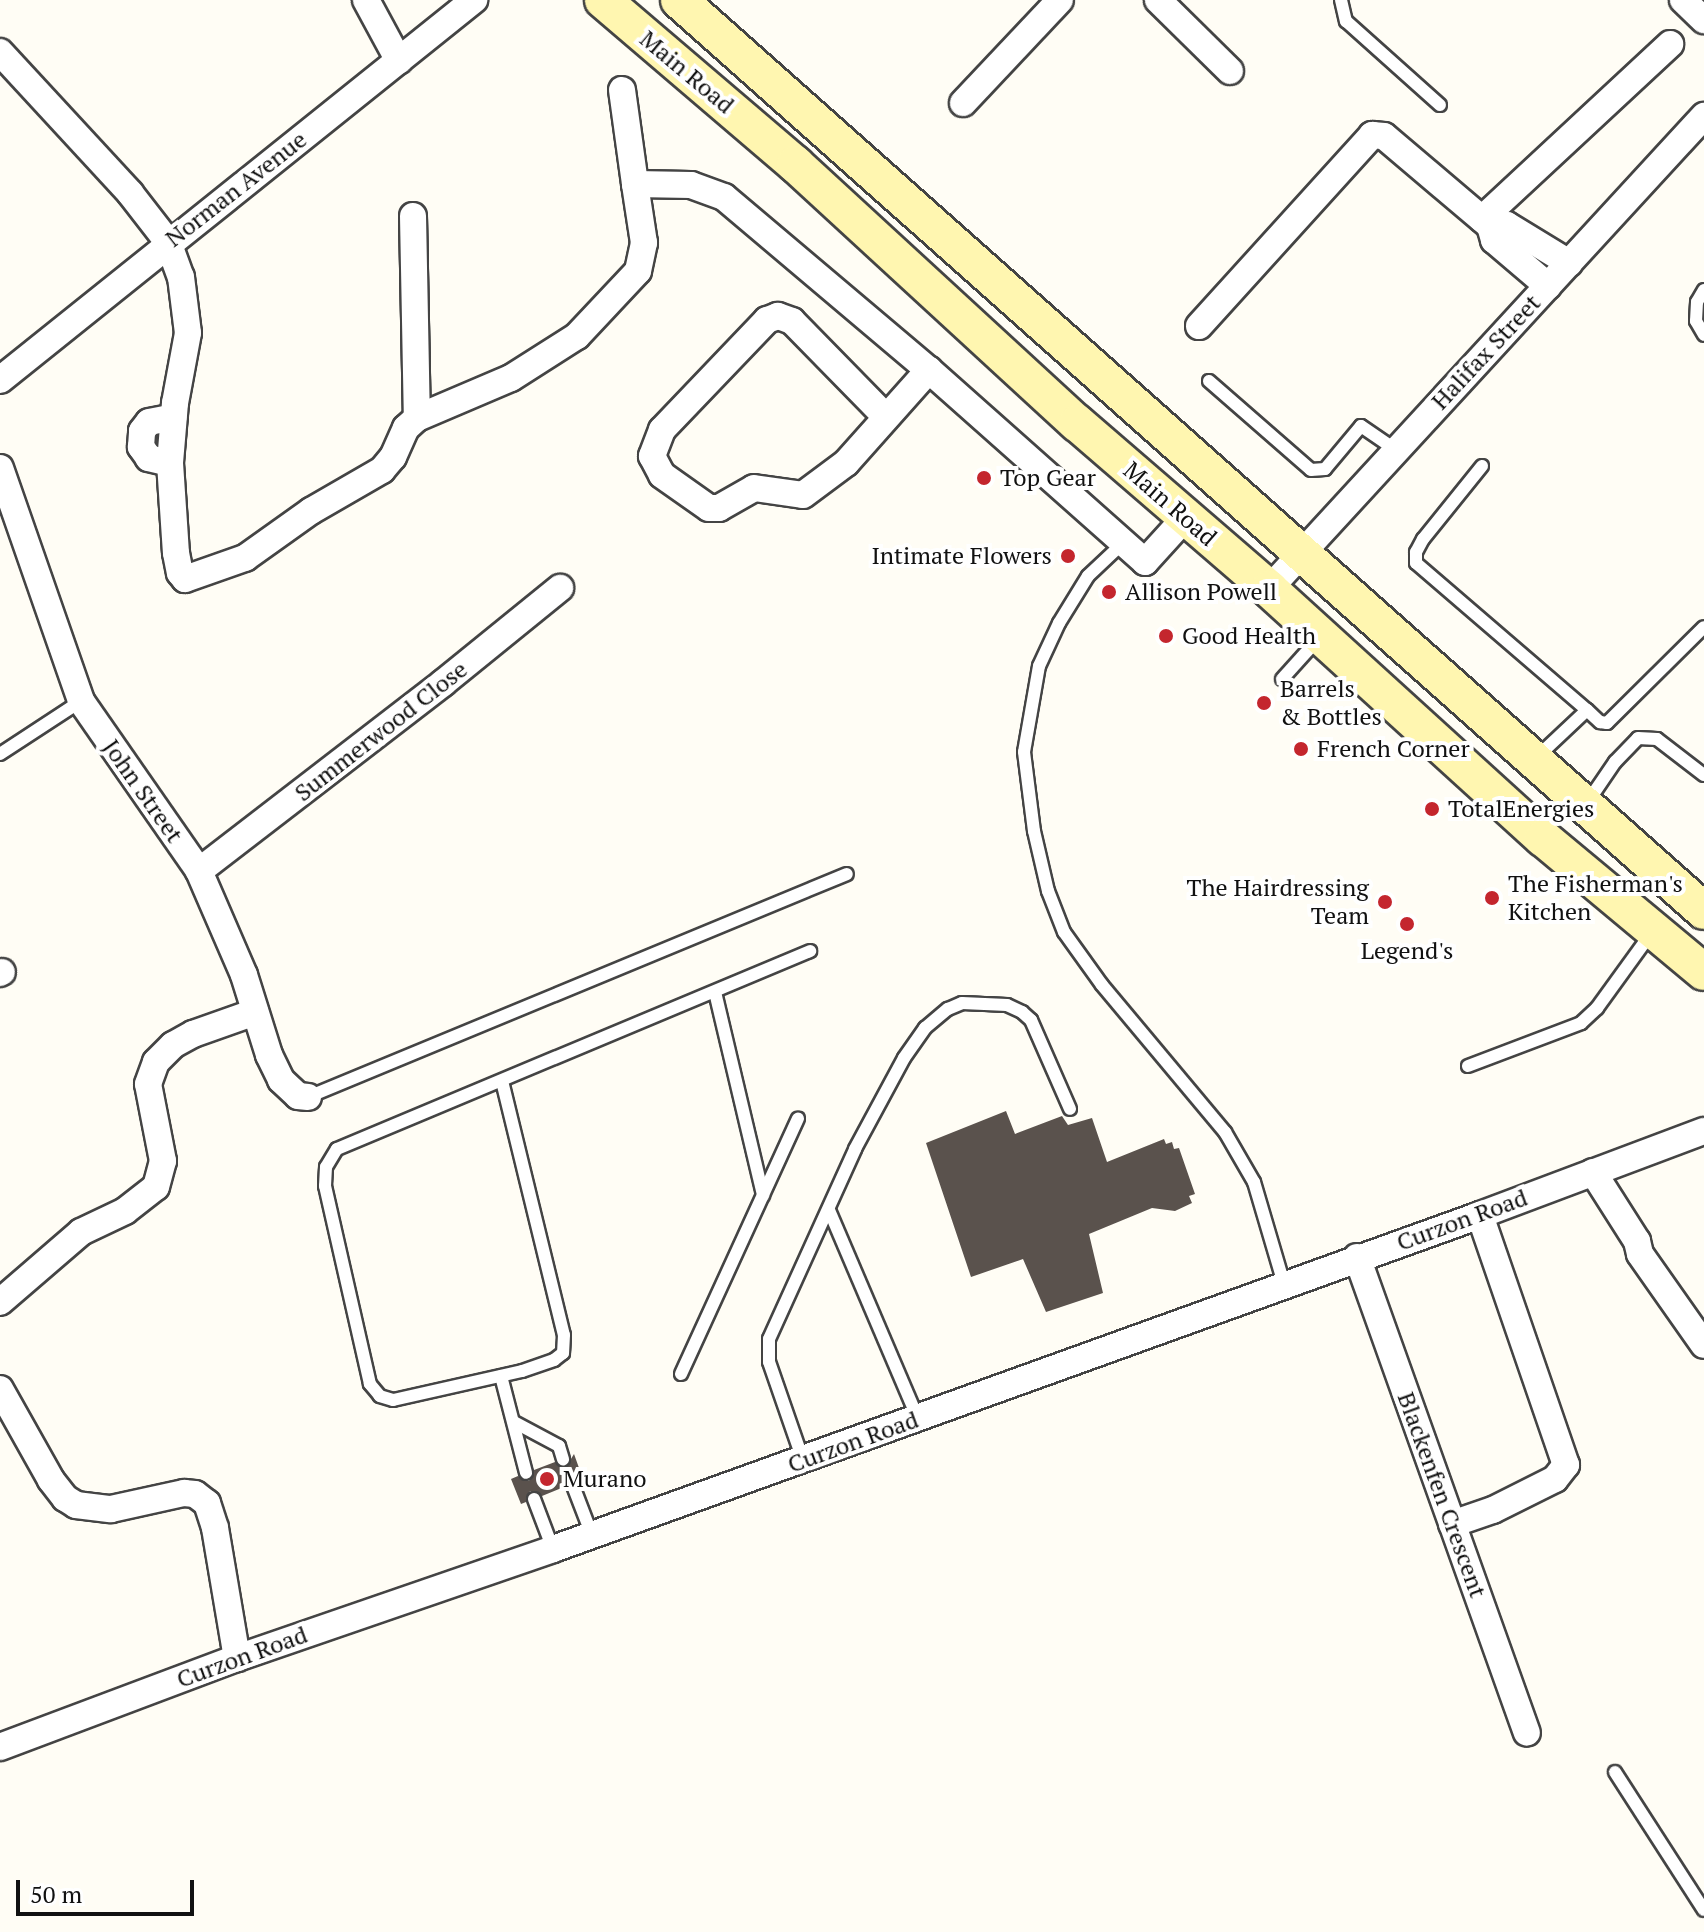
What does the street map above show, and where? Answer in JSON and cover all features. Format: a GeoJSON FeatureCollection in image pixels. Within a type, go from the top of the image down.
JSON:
{"type":"FeatureCollection","features":[{"type":"Feature","properties":{"kind":"main road","name":"Main Road"},"geometry":{"type":"LineString","coordinates":[[603,0],[795,164],[1532,829],[1652,932],[1704,972]]}},
{"type":"Feature","properties":{"kind":"main road","name":"Main Road"},"geometry":{"type":"LineString","coordinates":[[679,0],[1704,911]]}},
{"type":"Feature","properties":{"kind":"street"},"geometry":{"type":"LineString","coordinates":[[366,0],[399,61]]}},
{"type":"Feature","properties":{"kind":"street","name":"Norman Avenue"},"geometry":{"type":"LineString","coordinates":[[0,380],[168,242],[474,0]]}},
{"type":"Feature","properties":{"kind":"street"},"geometry":{"type":"LineString","coordinates":[[963,103],[1060,0]]}},
{"type":"Feature","properties":{"kind":"street"},"geometry":{"type":"LineString","coordinates":[[1158,0],[1230,71]]}},
{"type":"Feature","properties":{"kind":"street"},"geometry":{"type":"LineString","coordinates":[[1683,0],[1704,20]]}},
{"type":"Feature","properties":{"kind":"street"},"geometry":{"type":"LineString","coordinates":[[1486,222],[1670,44]]}},
{"type":"Feature","properties":{"kind":"street"},"geometry":{"type":"LineString","coordinates":[[0,52],[130,193],[168,242],[181,277],[188,333],[170,463],[178,565],[181,577],[190,580],[245,558],[311,511],[382,470],[393,457],[406,428],[417,418],[511,378],[556,352],[624,290],[638,271],[643,256],[622,90]]}},
{"type":"Feature","properties":{"kind":"street","name":"Halifax Street"},"geometry":{"type":"LineString","coordinates":[[1269,589],[1704,116]]}},
{"type":"Feature","properties":{"kind":"street"},"geometry":{"type":"LineString","coordinates":[[1199,326],[1372,135],[1384,136],[1486,222],[1494,240],[1548,286]]}},
{"type":"Feature","properties":{"kind":"street"},"geometry":{"type":"LineString","coordinates":[[635,184],[691,185],[724,197],[929,370],[1145,562],[1185,518]]}},
{"type":"Feature","properties":{"kind":"street"},"geometry":{"type":"LineString","coordinates":[[413,216],[417,418]]}},
{"type":"Feature","properties":{"kind":"street"},"geometry":{"type":"LineString","coordinates":[[1486,222],[1507,225],[1569,263]]}},
{"type":"Feature","properties":{"kind":"street"},"geometry":{"type":"LineString","coordinates":[[886,417],[792,321],[778,316],[767,320],[662,430],[652,456],[662,475],[709,508],[719,508],[754,488],[798,496],[818,487],[846,463],[929,370]]}},
{"type":"Feature","properties":{"kind":"street","name":"John Street"},"geometry":{"type":"LineString","coordinates":[[0,468],[81,701],[199,871],[244,975],[281,1080],[298,1096],[308,1097]]}},
{"type":"Feature","properties":{"kind":"street","name":"Summerwood Close"},"geometry":{"type":"LineString","coordinates":[[199,871],[560,588]]}},
{"type":"Feature","properties":{"kind":"street"},"geometry":{"type":"LineString","coordinates":[[0,1302],[81,1232],[125,1211],[156,1187],[163,1161],[148,1084],[156,1062],[173,1045],[193,1034],[255,1012]]}},
{"type":"Feature","properties":{"kind":"street","name":"Curzon Road"},"geometry":{"type":"LineString","coordinates":[[0,1747],[237,1658],[918,1419],[1704,1131]]}},
{"type":"Feature","properties":{"kind":"street"},"geometry":{"type":"LineString","coordinates":[[1586,1174],[1627,1249],[1640,1254],[1704,1345]]}},
{"type":"Feature","properties":{"kind":"street"},"geometry":{"type":"LineString","coordinates":[[1452,1524],[1493,1510],[1555,1479],[1566,1465],[1480,1215]]}},
{"type":"Feature","properties":{"kind":"street","name":"Blackenfen Crescent"},"geometry":{"type":"LineString","coordinates":[[1357,1257],[1527,1733]]}},
{"type":"Feature","properties":{"kind":"street"},"geometry":{"type":"LineString","coordinates":[[0,1389],[51,1480],[65,1498],[76,1505],[111,1509],[184,1493],[195,1494],[207,1503],[215,1528],[237,1658]]}},
{"type":"Feature","properties":{"kind":"lane"},"geometry":{"type":"LineString","coordinates":[[1341,0],[1346,21],[1440,105]]}},
{"type":"Feature","properties":{"kind":"lane"},"geometry":{"type":"LineString","coordinates":[[1704,290],[1697,302],[1696,321],[1704,335]]}},
{"type":"Feature","properties":{"kind":"lane"},"geometry":{"type":"LineString","coordinates":[[1209,381],[1311,470],[1325,469],[1361,426],[1396,450]]}},
{"type":"Feature","properties":{"kind":"lane"},"geometry":{"type":"LineString","coordinates":[[1482,466],[1423,539],[1416,552],[1416,563],[1600,722],[1607,723],[1704,627]]}},
{"type":"Feature","properties":{"kind":"lane"},"geometry":{"type":"LineString","coordinates":[[1123,543],[1088,576],[1059,623],[1039,666],[1024,752],[1034,831],[1048,891],[1064,932],[1102,985],[1225,1132],[1254,1182],[1284,1284]]}},
{"type":"Feature","properties":{"kind":"lane"},"geometry":{"type":"LineString","coordinates":[[1282,679],[1320,636]]}},
{"type":"Feature","properties":{"kind":"lane"},"geometry":{"type":"LineString","coordinates":[[0,754],[81,701]]}},
{"type":"Feature","properties":{"kind":"lane"},"geometry":{"type":"LineString","coordinates":[[1532,761],[1587,710]]}},
{"type":"Feature","properties":{"kind":"lane"},"geometry":{"type":"LineString","coordinates":[[1584,807],[1615,762],[1638,738],[1657,739],[1704,775]]}},
{"type":"Feature","properties":{"kind":"lane"},"geometry":{"type":"LineString","coordinates":[[308,1097],[847,874]]}},
{"type":"Feature","properties":{"kind":"lane"},"geometry":{"type":"LineString","coordinates":[[1468,1066],[1581,1023],[1597,1008],[1652,932]]}},
{"type":"Feature","properties":{"kind":"lane"},"geometry":{"type":"LineString","coordinates":[[502,1081],[564,1335],[563,1353],[554,1360],[501,1376],[393,1400],[380,1396],[370,1384],[324,1175],[337,1149],[810,951]]}},
{"type":"Feature","properties":{"kind":"lane"},"geometry":{"type":"LineString","coordinates":[[715,992],[763,1195]]}},
{"type":"Feature","properties":{"kind":"lane"},"geometry":{"type":"LineString","coordinates":[[803,1460],[769,1362],[769,1339],[808,1246],[829,1210],[855,1149],[904,1058],[925,1028],[948,1009],[962,1003],[1007,1005],[1022,1012],[1031,1020],[1070,1109]]}},
{"type":"Feature","properties":{"kind":"lane"},"geometry":{"type":"LineString","coordinates":[[681,1374],[798,1118]]}},
{"type":"Feature","properties":{"kind":"lane"},"geometry":{"type":"LineString","coordinates":[[829,1210],[918,1419]]}},
{"type":"Feature","properties":{"kind":"lane"},"geometry":{"type":"LineString","coordinates":[[501,1376],[526,1473]]}},
{"type":"Feature","properties":{"kind":"lane"},"geometry":{"type":"LineString","coordinates":[[514,1422],[559,1446],[563,1459]]}},
{"type":"Feature","properties":{"kind":"lane"},"geometry":{"type":"LineString","coordinates":[[572,1483],[592,1535]]}},
{"type":"Feature","properties":{"kind":"lane"},"geometry":{"type":"LineString","coordinates":[[534,1499],[553,1549]]}},
{"type":"Feature","properties":{"kind":"lane"},"geometry":{"type":"LineString","coordinates":[[1615,1772],[1704,1910]]}},
{"type":"Feature","properties":{"kind":"building"},"geometry":{"type":"Polygon","coordinates":[[[1006,1111],[1015,1134],[1062,1116],[1068,1125],[1092,1118],[1107,1162],[1164,1139],[1166,1144],[1172,1142],[1174,1149],[1179,1148],[1195,1194],[1189,1196],[1192,1203],[1175,1211],[1152,1208],[1089,1234],[1103,1293],[1046,1312],[1023,1259],[971,1277],[926,1143],[1006,1111]]]}},
{"type":"Feature","properties":{"kind":"building","name":"Murano"},"geometry":{"type":"Polygon","coordinates":[[[574,1454],[583,1479],[568,1475],[564,1487],[542,1496],[530,1491],[526,1502],[521,1504],[511,1479],[518,1476],[529,1481],[534,1470],[555,1462],[566,1467],[574,1454]]]}},
{"type":"Feature","properties":{"kind":"place","name":"Top Gear"},"geometry":{"type":"Point","coordinates":[984,478]}},
{"type":"Feature","properties":{"kind":"place","name":"Intimate Flowers"},"geometry":{"type":"Point","coordinates":[1068,556]}},
{"type":"Feature","properties":{"kind":"place","name":"Allison Powell"},"geometry":{"type":"Point","coordinates":[1109,592]}},
{"type":"Feature","properties":{"kind":"place","name":"Good Health"},"geometry":{"type":"Point","coordinates":[1166,636]}},
{"type":"Feature","properties":{"kind":"place","name":"Barrels & Bottles"},"geometry":{"type":"Point","coordinates":[1264,703]}},
{"type":"Feature","properties":{"kind":"place","name":"French Corner"},"geometry":{"type":"Point","coordinates":[1301,749]}},
{"type":"Feature","properties":{"kind":"place","name":"TotalEnergies"},"geometry":{"type":"Point","coordinates":[1432,809]}},
{"type":"Feature","properties":{"kind":"place","name":"The Fisherman's Kitchen"},"geometry":{"type":"Point","coordinates":[1492,898]}},
{"type":"Feature","properties":{"kind":"place","name":"The Hairdressing Team"},"geometry":{"type":"Point","coordinates":[1385,902]}},
{"type":"Feature","properties":{"kind":"place","name":"Legend's"},"geometry":{"type":"Point","coordinates":[1407,924]}},
{"type":"Feature","properties":{"kind":"place","name":"Murano"},"geometry":{"type":"Point","coordinates":[547,1479]}}]}
